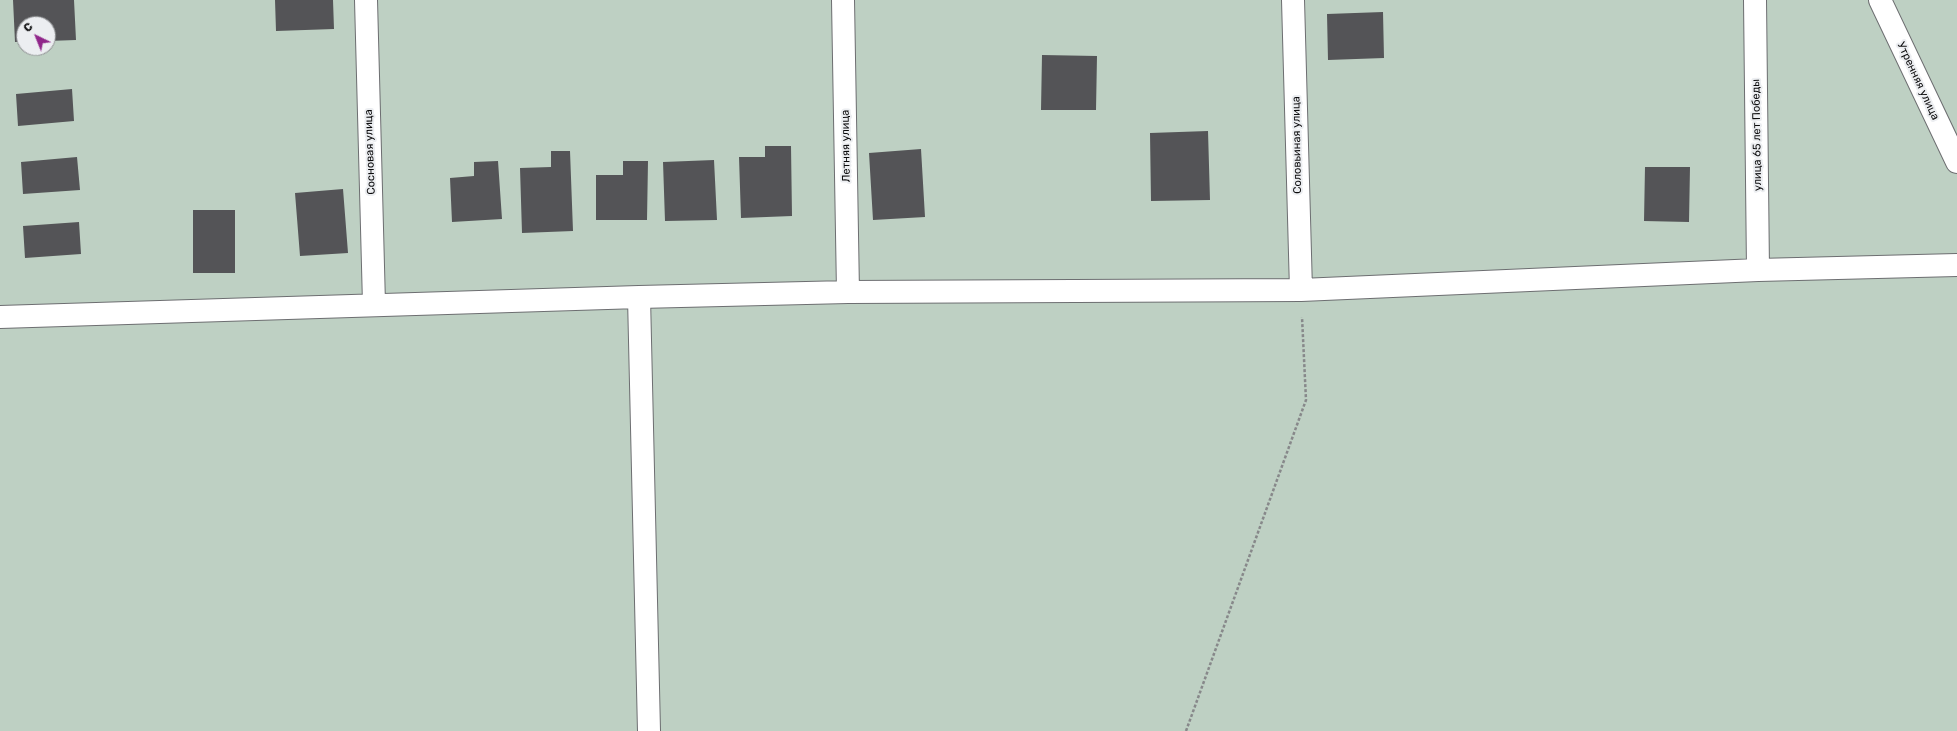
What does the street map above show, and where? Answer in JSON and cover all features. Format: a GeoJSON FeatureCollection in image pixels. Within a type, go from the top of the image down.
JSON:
{"type":"FeatureCollection","features":[{"type":"Feature","properties":{"kind":"street","name":"Сосновая улица"},"geometry":{"type":"LineString","coordinates":[[366,0],[374,304]]}},
{"type":"Feature","properties":{"kind":"street","name":"Летняя улица"},"geometry":{"type":"LineString","coordinates":[[843,0],[848,292]]}},
{"type":"Feature","properties":{"kind":"street","name":"Соловьиная улица"},"geometry":{"type":"LineString","coordinates":[[1293,0],[1301,290]]}},
{"type":"Feature","properties":{"kind":"street","name":"улица 65 лет Победы"},"geometry":{"type":"LineString","coordinates":[[1755,0],[1758,270]]}},
{"type":"Feature","properties":{"kind":"street","name":"Утренняя улица"},"geometry":{"type":"LineString","coordinates":[[1880,0],[1957,162]]}},
{"type":"Feature","properties":{"kind":"street"},"geometry":{"type":"LineString","coordinates":[[0,317],[374,304],[848,292],[1301,290],[1758,270],[1957,265]]}},
{"type":"Feature","properties":{"kind":"street"},"geometry":{"type":"LineString","coordinates":[[639,297],[649,731]]}},
{"type":"Feature","properties":{"kind":"path"},"geometry":{"type":"LineString","coordinates":[[1186,731],[1306,400],[1301,290]]}},
{"type":"Feature","properties":{"kind":"green space"},"geometry":{"type":"Polygon","coordinates":[[[0,0],[1957,0],[1957,731],[0,731],[0,0]]]}},
{"type":"Feature","properties":{"kind":"building"},"geometry":{"type":"Polygon","coordinates":[[[13,0],[74,0],[76,40],[56,41],[56,16],[16,16],[15,42],[13,0]]]}},
{"type":"Feature","properties":{"kind":"building"},"geometry":{"type":"Polygon","coordinates":[[[275,0],[333,0],[334,29],[276,31],[275,0]]]}},
{"type":"Feature","properties":{"kind":"building"},"geometry":{"type":"Polygon","coordinates":[[[1383,12],[1384,58],[1328,60],[1327,14],[1383,12]]]}},
{"type":"Feature","properties":{"kind":"building"},"geometry":{"type":"Polygon","coordinates":[[[1042,55],[1097,56],[1096,110],[1041,110],[1042,55]]]}},
{"type":"Feature","properties":{"kind":"building"},"geometry":{"type":"Polygon","coordinates":[[[72,89],[74,121],[18,126],[16,94],[72,89]]]}},
{"type":"Feature","properties":{"kind":"building"},"geometry":{"type":"Polygon","coordinates":[[[1208,131],[1210,200],[1151,201],[1150,133],[1208,131]]]}},
{"type":"Feature","properties":{"kind":"building"},"geometry":{"type":"Polygon","coordinates":[[[765,146],[791,146],[792,216],[741,218],[739,157],[765,157],[765,146]]]}},
{"type":"Feature","properties":{"kind":"building"},"geometry":{"type":"Polygon","coordinates":[[[921,149],[925,217],[873,220],[869,153],[921,149]]]}},
{"type":"Feature","properties":{"kind":"building"},"geometry":{"type":"Polygon","coordinates":[[[551,151],[570,151],[573,231],[522,233],[520,168],[551,167],[551,151]]]}},
{"type":"Feature","properties":{"kind":"building"},"geometry":{"type":"Polygon","coordinates":[[[77,157],[80,190],[23,194],[21,162],[77,157]]]}},
{"type":"Feature","properties":{"kind":"building"},"geometry":{"type":"Polygon","coordinates":[[[714,160],[717,220],[665,221],[663,162],[714,160]]]}},
{"type":"Feature","properties":{"kind":"building"},"geometry":{"type":"Polygon","coordinates":[[[498,161],[502,219],[452,222],[450,178],[474,176],[474,162],[498,161]]]}},
{"type":"Feature","properties":{"kind":"building"},"geometry":{"type":"Polygon","coordinates":[[[623,161],[648,161],[647,220],[596,220],[596,175],[623,175],[623,161]]]}},
{"type":"Feature","properties":{"kind":"building"},"geometry":{"type":"Polygon","coordinates":[[[1645,167],[1690,167],[1689,222],[1644,221],[1645,167]]]}},
{"type":"Feature","properties":{"kind":"building"},"geometry":{"type":"Polygon","coordinates":[[[343,189],[348,253],[300,256],[295,193],[343,189]]]}},
{"type":"Feature","properties":{"kind":"building"},"geometry":{"type":"Polygon","coordinates":[[[193,210],[235,210],[235,273],[193,273],[193,210]]]}},
{"type":"Feature","properties":{"kind":"building"},"geometry":{"type":"Polygon","coordinates":[[[79,222],[81,254],[25,258],[23,226],[79,222]]]}}]}
